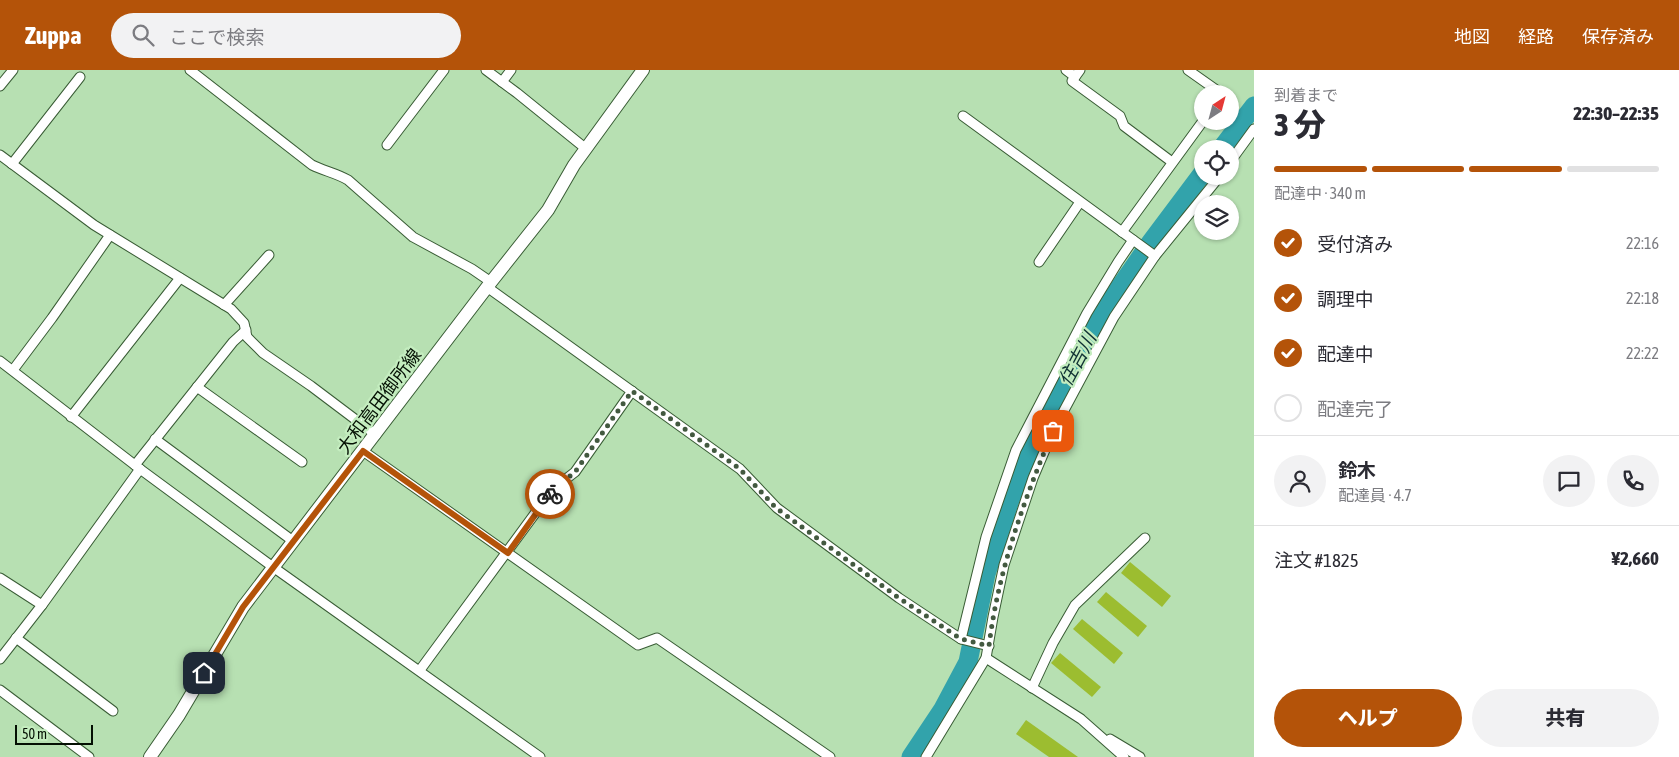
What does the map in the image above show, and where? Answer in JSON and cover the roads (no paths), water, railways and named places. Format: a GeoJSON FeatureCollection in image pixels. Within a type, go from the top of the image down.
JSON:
{"type":"FeatureCollection","features":[{"type":"Feature","properties":{"kind":"main road","name":"大和高田御所線"},"geometry":{"type":"LineString","coordinates":[[150,757],[180,715],[230,628],[273,567],[548,210],[585,148],[643,70]]}},
{"type":"Feature","properties":{"kind":"street"},"geometry":{"type":"LineString","coordinates":[[0,86],[13,70]]}},
{"type":"Feature","properties":{"kind":"street"},"geometry":{"type":"LineString","coordinates":[[190,70],[312,165],[340,175],[348,180],[413,237],[472,269],[489,285],[740,469],[776,508],[899,598],[961,639],[989,646]]}},
{"type":"Feature","properties":{"kind":"street"},"geometry":{"type":"LineString","coordinates":[[387,145],[444,70]]}},
{"type":"Feature","properties":{"kind":"street"},"geometry":{"type":"LineString","coordinates":[[486,70],[585,148]]}},
{"type":"Feature","properties":{"kind":"street"},"geometry":{"type":"LineString","coordinates":[[502,82],[511,70]]}},
{"type":"Feature","properties":{"kind":"street"},"geometry":{"type":"LineString","coordinates":[[1066,70],[1077,73],[1072,81],[1120,116],[1124,126],[1172,162]]}},
{"type":"Feature","properties":{"kind":"street"},"geometry":{"type":"LineString","coordinates":[[1188,70],[1209,85]]}},
{"type":"Feature","properties":{"kind":"street"},"geometry":{"type":"LineString","coordinates":[[12,164],[80,77]]}},
{"type":"Feature","properties":{"kind":"street"},"geometry":{"type":"LineString","coordinates":[[963,116],[1155,256]]}},
{"type":"Feature","properties":{"kind":"street"},"geometry":{"type":"LineString","coordinates":[[1239,150],[1254,129]]}},
{"type":"Feature","properties":{"kind":"street"},"geometry":{"type":"LineString","coordinates":[[1122,232],[1196,130]]}},
{"type":"Feature","properties":{"kind":"street"},"geometry":{"type":"LineString","coordinates":[[0,155],[80,215],[224,305],[244,323],[248,337],[263,353],[376,435]]}},
{"type":"Feature","properties":{"kind":"street"},"geometry":{"type":"LineString","coordinates":[[926,757],[986,658],[1004,565],[1033,478],[1050,439],[1114,317],[1155,256],[1213,185]]}},
{"type":"Feature","properties":{"kind":"street"},"geometry":{"type":"LineString","coordinates":[[1039,262],[1080,202]]}},
{"type":"Feature","properties":{"kind":"street"},"geometry":{"type":"LineString","coordinates":[[13,370],[110,235]]}},
{"type":"Feature","properties":{"kind":"street"},"geometry":{"type":"LineString","coordinates":[[961,639],[986,537],[1016,450],[1086,313],[1133,240]]}},
{"type":"Feature","properties":{"kind":"street"},"geometry":{"type":"LineString","coordinates":[[224,305],[269,255]]}},
{"type":"Feature","properties":{"kind":"street"},"geometry":{"type":"LineString","coordinates":[[71,417],[180,278]]}},
{"type":"Feature","properties":{"kind":"street"},"geometry":{"type":"LineString","coordinates":[[0,659],[42,604],[156,439],[233,342],[246,330]]}},
{"type":"Feature","properties":{"kind":"street"},"geometry":{"type":"LineString","coordinates":[[0,361],[137,467],[273,567],[540,757]]}},
{"type":"Feature","properties":{"kind":"street"},"geometry":{"type":"LineString","coordinates":[[197,386],[302,462]]}},
{"type":"Feature","properties":{"kind":"street"},"geometry":{"type":"LineString","coordinates":[[420,670],[554,489],[575,472],[632,391]]}},
{"type":"Feature","properties":{"kind":"street"},"geometry":{"type":"LineString","coordinates":[[156,439],[293,541]]}},
{"type":"Feature","properties":{"kind":"street"},"geometry":{"type":"LineString","coordinates":[[363,451],[638,645],[657,638],[830,757]]}},
{"type":"Feature","properties":{"kind":"street"},"geometry":{"type":"LineString","coordinates":[[1032,688],[1053,643],[1075,605],[1145,538]]}},
{"type":"Feature","properties":{"kind":"street"},"geometry":{"type":"LineString","coordinates":[[0,578],[42,604]]}},
{"type":"Feature","properties":{"kind":"street"},"geometry":{"type":"LineString","coordinates":[[16,638],[112,711]]}},
{"type":"Feature","properties":{"kind":"street"},"geometry":{"type":"LineString","coordinates":[[986,658],[1080,719],[1124,757]]}},
{"type":"Feature","properties":{"kind":"street"},"geometry":{"type":"LineString","coordinates":[[0,690],[89,757]]}},
{"type":"Feature","properties":{"kind":"street"},"geometry":{"type":"LineString","coordinates":[[1094,730],[1140,757]]}},
{"type":"Feature","properties":{"kind":"waterway","name":"住吉川"},"geometry":{"type":"LineString","coordinates":[[1228,140],[1254,106]]}},
{"type":"Feature","properties":{"kind":"waterway","name":"住吉川"},"geometry":{"type":"LineString","coordinates":[[911,757],[943,709],[968,662],[986,574],[1010,500],[1034,440],[1100,316],[1151,242],[1194,185]]}}]}
